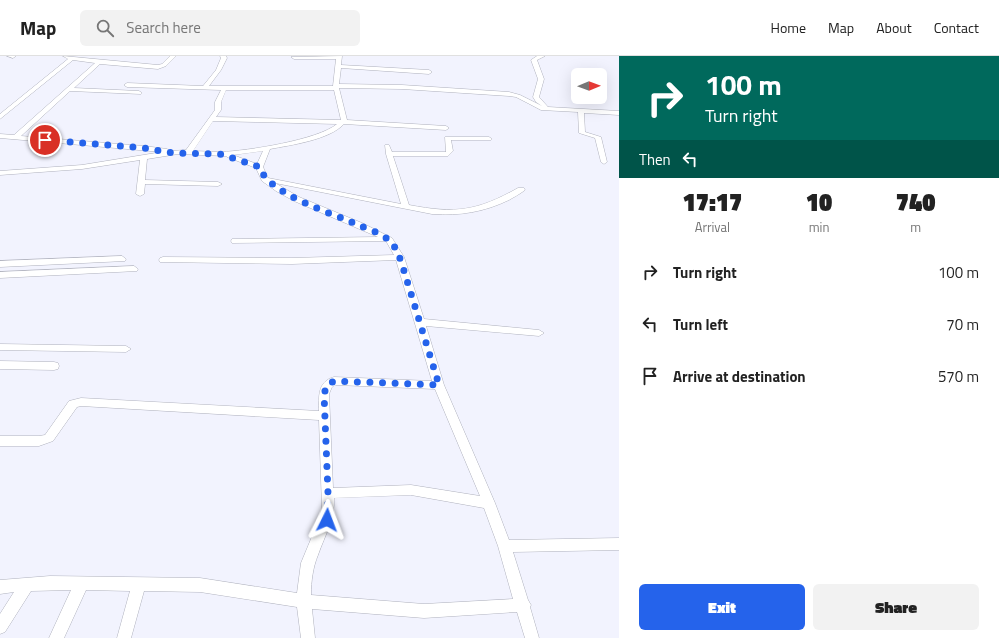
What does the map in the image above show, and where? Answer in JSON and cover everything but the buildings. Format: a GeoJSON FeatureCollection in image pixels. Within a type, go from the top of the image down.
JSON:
{"type":"FeatureCollection","features":[{"type":"Feature","properties":{"kind":"street"},"geometry":{"type":"LineString","coordinates":[[0,117],[69,57],[100,62],[158,67],[163,66],[173,56]]}},
{"type":"Feature","properties":{"kind":"street"},"geometry":{"type":"LineString","coordinates":[[204,88],[220,67],[224,58],[223,56]]}},
{"type":"Feature","properties":{"kind":"street"},"geometry":{"type":"LineString","coordinates":[[542,56],[534,60],[541,79],[536,97],[541,103],[549,108]]}},
{"type":"Feature","properties":{"kind":"street"},"geometry":{"type":"LineString","coordinates":[[294,57],[339,57],[336,87],[344,122]]}},
{"type":"Feature","properties":{"kind":"street"},"geometry":{"type":"LineString","coordinates":[[16,137],[100,62]]}},
{"type":"Feature","properties":{"kind":"street"},"geometry":{"type":"LineString","coordinates":[[338,66],[429,72]]}},
{"type":"Feature","properties":{"kind":"street"},"geometry":{"type":"LineString","coordinates":[[127,85],[204,88],[417,87],[509,94],[518,96],[539,107],[619,113]]}},
{"type":"Feature","properties":{"kind":"street"},"geometry":{"type":"LineString","coordinates":[[188,153],[218,110],[218,102],[224,88]]}},
{"type":"Feature","properties":{"kind":"street"},"geometry":{"type":"LineString","coordinates":[[69,89],[139,93]]}},
{"type":"Feature","properties":{"kind":"street"},"geometry":{"type":"LineString","coordinates":[[581,111],[582,133],[598,137],[604,162]]}},
{"type":"Feature","properties":{"kind":"street"},"geometry":{"type":"LineString","coordinates":[[211,119],[344,122],[446,128]]}},
{"type":"Feature","properties":{"kind":"street"},"geometry":{"type":"LineString","coordinates":[[0,136],[144,148],[173,153],[220,154],[267,149],[340,127],[344,122]]}},
{"type":"Feature","properties":{"kind":"street"},"geometry":{"type":"LineString","coordinates":[[389,154],[448,154],[450,151],[447,138],[489,139]]}},
{"type":"Feature","properties":{"kind":"street"},"geometry":{"type":"LineString","coordinates":[[387,146],[406,207]]}},
{"type":"Feature","properties":{"kind":"street"},"geometry":{"type":"LineString","coordinates":[[267,149],[260,167],[265,179],[272,185],[288,195],[372,231],[387,239],[395,248],[400,257],[439,385],[489,503],[505,546],[524,605],[532,638]]}},
{"type":"Feature","properties":{"kind":"street"},"geometry":{"type":"LineString","coordinates":[[0,173],[84,167],[173,153]]}},
{"type":"Feature","properties":{"kind":"street"},"geometry":{"type":"LineString","coordinates":[[220,154],[260,167]]}},
{"type":"Feature","properties":{"kind":"street"},"geometry":{"type":"LineString","coordinates":[[140,194],[144,158]]}},
{"type":"Feature","properties":{"kind":"street"},"geometry":{"type":"LineString","coordinates":[[265,179],[432,212],[466,213],[496,203],[521,190]]}},
{"type":"Feature","properties":{"kind":"street"},"geometry":{"type":"LineString","coordinates":[[141,182],[218,184]]}},
{"type":"Feature","properties":{"kind":"street"},"geometry":{"type":"LineString","coordinates":[[235,241],[387,239]]}},
{"type":"Feature","properties":{"kind":"street"},"geometry":{"type":"LineString","coordinates":[[163,260],[292,261],[400,257]]}},
{"type":"Feature","properties":{"kind":"street"},"geometry":{"type":"LineString","coordinates":[[0,264],[122,259]]}},
{"type":"Feature","properties":{"kind":"street"},"geometry":{"type":"LineString","coordinates":[[0,275],[134,269]]}},
{"type":"Feature","properties":{"kind":"street"},"geometry":{"type":"LineString","coordinates":[[420,322],[539,333]]}},
{"type":"Feature","properties":{"kind":"street"},"geometry":{"type":"LineString","coordinates":[[0,347],[126,349]]}},
{"type":"Feature","properties":{"kind":"street"},"geometry":{"type":"LineString","coordinates":[[0,365],[54,366]]}},
{"type":"Feature","properties":{"kind":"street"},"geometry":{"type":"LineString","coordinates":[[308,638],[304,601],[305,576],[308,563],[327,520],[328,493],[324,394],[327,385],[334,381],[439,385]]}},
{"type":"Feature","properties":{"kind":"street"},"geometry":{"type":"LineString","coordinates":[[0,440],[39,441],[49,438],[73,404],[81,402],[325,416]]}},
{"type":"Feature","properties":{"kind":"street"},"geometry":{"type":"LineString","coordinates":[[328,493],[411,490],[489,503]]}},
{"type":"Feature","properties":{"kind":"street"},"geometry":{"type":"LineString","coordinates":[[505,546],[619,544]]}},
{"type":"Feature","properties":{"kind":"street"},"geometry":{"type":"LineString","coordinates":[[0,587],[28,584],[82,583],[215,586],[304,601],[424,611],[524,605]]}},
{"type":"Feature","properties":{"kind":"street"},"geometry":{"type":"LineString","coordinates":[[56,638],[82,583]]}},
{"type":"Feature","properties":{"kind":"street"},"geometry":{"type":"LineString","coordinates":[[0,627],[28,584]]}},
{"type":"Feature","properties":{"kind":"street"},"geometry":{"type":"LineString","coordinates":[[124,638],[139,584]]}},
{"type":"Feature","properties":{"kind":"route"},"geometry":{"type":"LineString","coordinates":[[45,140],[144,148],[173,153],[220,154],[239,159],[260,167],[265,179],[288,195],[372,231],[390,241],[399,255],[439,385],[334,381],[327,385],[324,394],[328,493],[327,520]]}}]}
